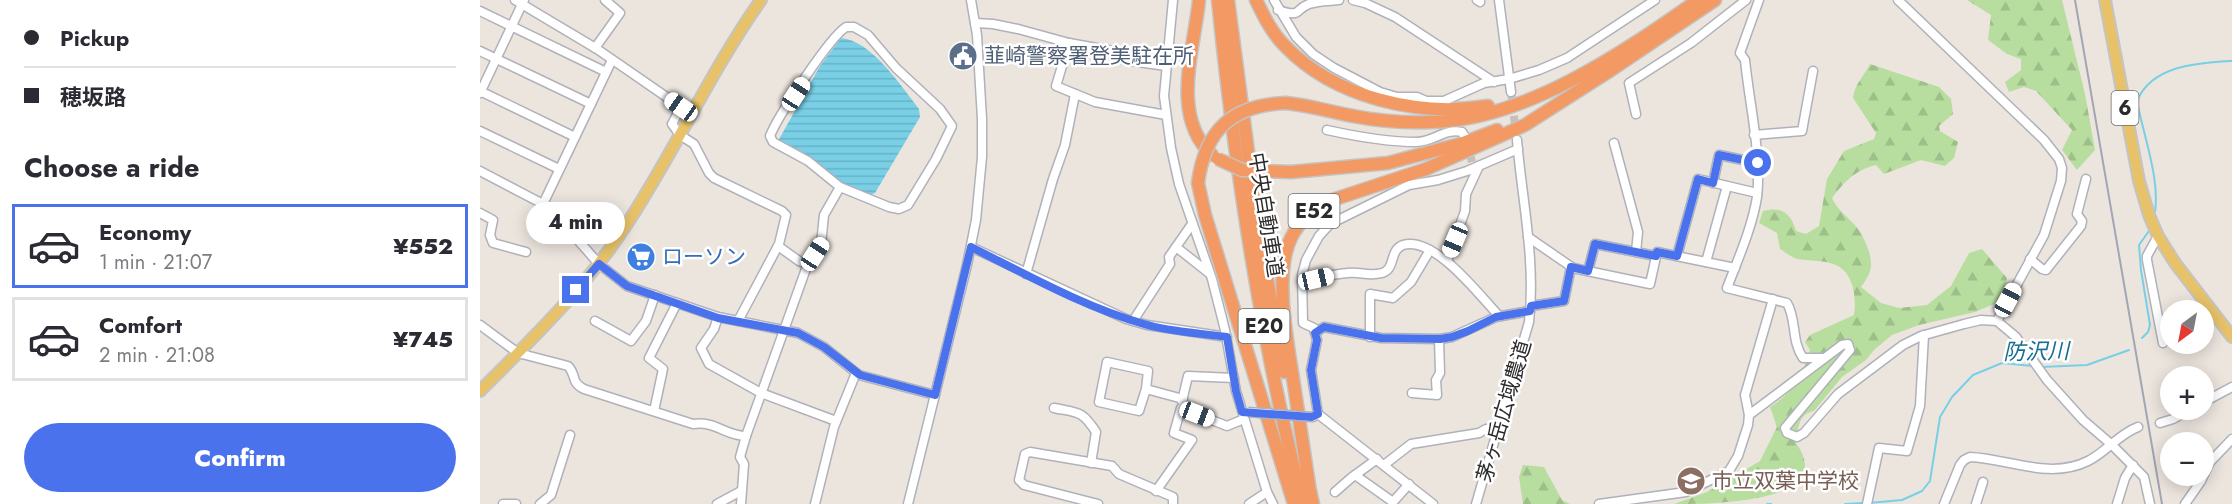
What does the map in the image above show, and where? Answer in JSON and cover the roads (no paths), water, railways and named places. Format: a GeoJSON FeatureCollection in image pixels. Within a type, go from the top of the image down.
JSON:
{"type":"FeatureCollection","features":[{"type":"Feature","properties":{"kind":"highway"},"geometry":{"type":"LineString","coordinates":[[1199,0],[1187,94],[1188,111],[1194,132],[1210,154],[1242,170],[1291,172],[1388,163],[1422,156],[1496,130],[1574,93]]}},
{"type":"Feature","properties":{"kind":"highway","name":"中央自動車道"},"geometry":{"type":"LineString","coordinates":[[1218,0],[1233,134],[1248,238],[1282,425],[1303,504]]}},
{"type":"Feature","properties":{"kind":"highway","name":"中央自動車道"},"geometry":{"type":"LineString","coordinates":[[1228,0],[1259,235],[1294,423],[1313,504]]}},
{"type":"Feature","properties":{"kind":"highway"},"geometry":{"type":"LineString","coordinates":[[1256,0],[1266,22],[1283,45],[1302,63],[1330,81],[1366,96],[1402,104],[1437,108],[1473,108],[1531,98]]}},
{"type":"Feature","properties":{"kind":"highway"},"geometry":{"type":"LineString","coordinates":[[1294,504],[1205,215],[1198,183],[1205,152],[1222,126],[1235,115],[1263,104],[1309,105],[1354,117],[1432,122],[1472,117],[1505,109],[1568,82],[1698,0]]}},
{"type":"Feature","properties":{"kind":"highway","name":"E52"},"geometry":{"type":"LineString","coordinates":[[1309,485],[1288,341],[1282,279],[1284,259],[1290,239],[1299,225],[1321,206],[1426,169],[1524,125],[1715,0]]}},
{"type":"Feature","properties":{"kind":"main road"},"geometry":{"type":"LineString","coordinates":[[480,391],[599,264],[642,202],[727,52],[761,0]]}},
{"type":"Feature","properties":{"kind":"main road","name":"6"},"geometry":{"type":"LineString","coordinates":[[2105,0],[2139,181],[2149,215],[2175,263],[2232,337]]}},
{"type":"Feature","properties":{"kind":"street"},"geometry":{"type":"LineString","coordinates":[[595,48],[620,13],[605,0]]}},
{"type":"Feature","properties":{"kind":"street"},"geometry":{"type":"LineString","coordinates":[[908,504],[976,220],[982,157],[982,119],[975,23],[971,0]]}},
{"type":"Feature","properties":{"kind":"street"},"geometry":{"type":"LineString","coordinates":[[1173,0],[1164,96],[1179,184],[1210,274],[1227,337],[1234,378],[1267,492],[1273,504]]}},
{"type":"Feature","properties":{"kind":"street"},"geometry":{"type":"LineString","coordinates":[[1274,0],[1296,37],[1313,54],[1334,68],[1380,92],[1397,97],[1417,97],[1426,101],[1444,101],[1484,83],[1509,79],[1539,70],[1567,58],[1655,0]]}},
{"type":"Feature","properties":{"kind":"street"},"geometry":{"type":"LineString","coordinates":[[1278,10],[1291,14],[1298,13],[1308,4],[1339,0]]}},
{"type":"Feature","properties":{"kind":"street"},"geometry":{"type":"LineString","coordinates":[[1353,0],[1395,17],[1495,82]]}},
{"type":"Feature","properties":{"kind":"street"},"geometry":{"type":"LineString","coordinates":[[1499,0],[1511,92]]}},
{"type":"Feature","properties":{"kind":"street"},"geometry":{"type":"LineString","coordinates":[[1636,114],[1629,83],[1691,43],[1746,0]]}},
{"type":"Feature","properties":{"kind":"street"},"geometry":{"type":"LineString","coordinates":[[1759,0],[1740,53],[1745,60],[1758,163],[1757,193],[1752,220],[1727,288],[1787,303],[1792,311],[1797,349],[1803,358],[1825,358]]}},
{"type":"Feature","properties":{"kind":"street"},"geometry":{"type":"LineString","coordinates":[[1898,0],[2044,140],[2059,159],[2062,168],[2061,182],[2044,235],[1997,321]]}},
{"type":"Feature","properties":{"kind":"street"},"geometry":{"type":"LineString","coordinates":[[575,138],[480,92],[512,26],[520,2],[595,48],[681,107],[672,123],[680,135],[694,144],[708,173],[786,215],[778,246],[738,321]]}},
{"type":"Feature","properties":{"kind":"street"},"geometry":{"type":"LineString","coordinates":[[480,11],[606,72]]}},
{"type":"Feature","properties":{"kind":"street"},"geometry":{"type":"LineString","coordinates":[[975,23],[993,24],[1069,43],[1113,51],[1124,60],[1166,66]]}},
{"type":"Feature","properties":{"kind":"street"},"geometry":{"type":"LineString","coordinates":[[846,27],[854,27],[868,35],[896,68],[940,109],[952,126],[936,159],[908,205],[899,209],[889,207],[840,187],[808,161],[773,142],[770,136],[783,112],[832,38],[846,27]]}},
{"type":"Feature","properties":{"kind":"street"},"geometry":{"type":"LineString","coordinates":[[1069,43],[1056,86],[1095,102],[1166,115]]}},
{"type":"Feature","properties":{"kind":"street"},"geometry":{"type":"LineString","coordinates":[[480,51],[591,104]]}},
{"type":"Feature","properties":{"kind":"street"},"geometry":{"type":"LineString","coordinates":[[543,204],[612,60]]}},
{"type":"Feature","properties":{"kind":"street"},"geometry":{"type":"LineString","coordinates":[[1754,135],[1802,131],[1813,72]]}},
{"type":"Feature","properties":{"kind":"street"},"geometry":{"type":"LineString","coordinates":[[1026,274],[1065,145],[1075,94]]}},
{"type":"Feature","properties":{"kind":"street"},"geometry":{"type":"LineString","coordinates":[[1327,130],[1418,142],[1431,141],[1455,130],[1462,132],[1466,138]]}},
{"type":"Feature","properties":{"kind":"street"},"geometry":{"type":"LineString","coordinates":[[480,131],[559,169]]}},
{"type":"Feature","properties":{"kind":"street"},"geometry":{"type":"LineString","coordinates":[[1614,143],[1638,232],[1636,252]]}},
{"type":"Feature","properties":{"kind":"street","name":"茅ヶ岳広域農道"},"geometry":{"type":"LineString","coordinates":[[1475,165],[1517,144],[1532,291],[1527,334],[1476,504]]}},
{"type":"Feature","properties":{"kind":"street"},"geometry":{"type":"LineString","coordinates":[[1713,183],[1719,155],[1758,163]]}},
{"type":"Feature","properties":{"kind":"street"},"geometry":{"type":"LineString","coordinates":[[1447,261],[1465,211],[1466,194],[1475,165]]}},
{"type":"Feature","properties":{"kind":"street"},"geometry":{"type":"LineString","coordinates":[[1315,416],[1311,370],[1317,340],[1314,328],[1303,323],[1302,282],[1306,260],[1312,246],[1330,224],[1409,185],[1438,180],[1475,165]]}},
{"type":"Feature","properties":{"kind":"street"},"geometry":{"type":"LineString","coordinates":[[480,171],[543,204],[562,217],[569,230],[599,264],[619,282],[718,318],[798,333],[824,347],[856,373],[935,395]]}},
{"type":"Feature","properties":{"kind":"street"},"geometry":{"type":"LineString","coordinates":[[2030,259],[2046,270],[2081,226],[2082,221],[2077,214],[2086,178]]}},
{"type":"Feature","properties":{"kind":"street"},"geometry":{"type":"LineString","coordinates":[[1677,256],[1698,179],[1757,193]]}},
{"type":"Feature","properties":{"kind":"street"},"geometry":{"type":"LineString","coordinates":[[1706,262],[1727,186]]}},
{"type":"Feature","properties":{"kind":"street"},"geometry":{"type":"LineString","coordinates":[[741,504],[744,464],[740,457],[746,436],[808,264],[821,244],[824,215],[840,187]]}},
{"type":"Feature","properties":{"kind":"street"},"geometry":{"type":"LineString","coordinates":[[480,213],[493,220],[490,235],[493,243],[526,252]]}},
{"type":"Feature","properties":{"kind":"street"},"geometry":{"type":"LineString","coordinates":[[1133,321],[1170,264],[1169,257],[1192,224]]}},
{"type":"Feature","properties":{"kind":"street"},"geometry":{"type":"LineString","coordinates":[[2157,233],[2146,260],[2160,328]]}},
{"type":"Feature","properties":{"kind":"street"},"geometry":{"type":"LineString","coordinates":[[1528,237],[1571,267],[1650,284],[1657,252],[1735,268]]}},
{"type":"Feature","properties":{"kind":"street"},"geometry":{"type":"LineString","coordinates":[[1302,282],[1345,273],[1369,276],[1386,272],[1391,266],[1395,251],[1405,244],[1430,250],[1447,261],[1499,316]]}},
{"type":"Feature","properties":{"kind":"street"},"geometry":{"type":"LineString","coordinates":[[1588,271],[1595,244],[1656,256]]}},
{"type":"Feature","properties":{"kind":"street"},"geometry":{"type":"LineString","coordinates":[[778,246],[808,264]]}},
{"type":"Feature","properties":{"kind":"street"},"geometry":{"type":"LineString","coordinates":[[971,247],[1133,321],[1227,337]]}},
{"type":"Feature","properties":{"kind":"street"},"geometry":{"type":"LineString","coordinates":[[1176,247],[1210,274]]}},
{"type":"Feature","properties":{"kind":"street"},"geometry":{"type":"LineString","coordinates":[[1370,337],[1370,294],[1393,298],[1411,282],[1430,250]]}},
{"type":"Feature","properties":{"kind":"street"},"geometry":{"type":"LineString","coordinates":[[1315,333],[1324,327],[1370,337],[1438,339],[1452,337],[1499,316],[1564,301],[1571,267]]}},
{"type":"Feature","properties":{"kind":"street"},"geometry":{"type":"LineString","coordinates":[[595,321],[632,341],[646,321],[655,295]]}},
{"type":"Feature","properties":{"kind":"street"},"geometry":{"type":"LineString","coordinates":[[1599,504],[1686,492],[1729,471],[1738,456],[1748,425],[1749,415],[1745,395],[1773,299]]}},
{"type":"Feature","properties":{"kind":"street"},"geometry":{"type":"LineString","coordinates":[[654,411],[663,369],[650,358],[677,303]]}},
{"type":"Feature","properties":{"kind":"street"},"geometry":{"type":"LineString","coordinates":[[718,318],[714,329],[701,348],[709,364],[761,393],[836,422]]}},
{"type":"Feature","properties":{"kind":"street"},"geometry":{"type":"LineString","coordinates":[[1749,415],[1842,345],[1848,344],[1850,350],[1785,428],[1787,433],[1797,437],[1804,433],[1838,394],[1903,345],[1924,335],[1981,320],[1997,321],[2016,337],[2041,371],[2083,420],[2144,477],[2150,504]]}},
{"type":"Feature","properties":{"kind":"street"},"geometry":{"type":"LineString","coordinates":[[480,326],[518,353],[568,366],[572,370],[573,379],[577,385],[693,424],[711,424],[738,436],[746,436]]}},
{"type":"Feature","properties":{"kind":"street"},"geometry":{"type":"LineString","coordinates":[[480,330],[499,339]]}},
{"type":"Feature","properties":{"kind":"street"},"geometry":{"type":"LineString","coordinates":[[1867,502],[1880,448],[1907,451],[1920,406],[1924,335]]}},
{"type":"Feature","properties":{"kind":"street"},"geometry":{"type":"LineString","coordinates":[[1412,393],[1437,395],[1436,380],[1440,373],[1438,339]]}},
{"type":"Feature","properties":{"kind":"street"},"geometry":{"type":"LineString","coordinates":[[1107,363],[1148,371],[1146,388],[1139,411],[1099,402],[1107,363]]}},
{"type":"Feature","properties":{"kind":"street"},"geometry":{"type":"LineString","coordinates":[[815,504],[836,422],[856,373]]}},
{"type":"Feature","properties":{"kind":"street"},"geometry":{"type":"LineString","coordinates":[[1156,491],[1192,440],[1174,433],[1188,376],[1234,378]]}},
{"type":"Feature","properties":{"kind":"street"},"geometry":{"type":"LineString","coordinates":[[2214,397],[2232,387]]}},
{"type":"Feature","properties":{"kind":"street"},"geometry":{"type":"LineString","coordinates":[[1146,388],[1227,426],[1245,414],[1315,416],[1381,462],[1433,504]]}},
{"type":"Feature","properties":{"kind":"street"},"geometry":{"type":"LineString","coordinates":[[1054,408],[1082,414],[1087,418],[1096,432],[1091,463]]}},
{"type":"Feature","properties":{"kind":"street"},"geometry":{"type":"LineString","coordinates":[[2160,423],[2170,420]]}},
{"type":"Feature","properties":{"kind":"street"},"geometry":{"type":"LineString","coordinates":[[1944,504],[1960,465],[1970,457],[2046,470],[2060,470],[2086,462],[2112,445],[2125,433],[2138,427]]}},
{"type":"Feature","properties":{"kind":"street"},"geometry":{"type":"LineString","coordinates":[[1335,492],[1355,475],[1411,444],[1479,433],[1486,429],[1498,431]]}},
{"type":"Feature","properties":{"kind":"street"},"geometry":{"type":"LineString","coordinates":[[540,504],[551,495],[570,435]]}},
{"type":"Feature","properties":{"kind":"street"},"geometry":{"type":"LineString","coordinates":[[2185,504],[2201,482],[2210,462],[2232,439]]}},
{"type":"Feature","properties":{"kind":"street"},"geometry":{"type":"LineString","coordinates":[[1098,504],[1029,487],[1019,480],[1026,454],[1030,452],[1112,466],[1119,474],[1173,497],[1173,504]]}},
{"type":"Feature","properties":{"kind":"street"},"geometry":{"type":"LineString","coordinates":[[2117,504],[2125,478],[2133,465]]}},
{"type":"Feature","properties":{"kind":"street"},"geometry":{"type":"LineString","coordinates":[[1355,475],[1393,502],[1409,484]]}},
{"type":"Feature","properties":{"kind":"street"},"geometry":{"type":"LineString","coordinates":[[1976,504],[1983,482]]}},
{"type":"Feature","properties":{"kind":"street"},"geometry":{"type":"LineString","coordinates":[[721,503],[741,491]]}},
{"type":"Feature","properties":{"kind":"street"},"geometry":{"type":"LineString","coordinates":[[1249,504],[1267,492]]}},
{"type":"Feature","properties":{"kind":"street"},"geometry":{"type":"LineString","coordinates":[[503,504],[516,504]]}},
{"type":"Feature","properties":{"kind":"water"},"geometry":{"type":"Polygon","coordinates":[[[841,38],[863,47],[885,66],[919,109],[920,117],[875,193],[866,196],[842,184],[778,141],[820,66],[841,38]]]}},
{"type":"Feature","properties":{"kind":"waterway","name":"防沢川"},"geometry":{"type":"LineString","coordinates":[[2154,217],[2156,204],[2154,174],[2137,101],[2144,89],[2165,73],[2191,65],[2232,61]]}},
{"type":"Feature","properties":{"kind":"waterway","name":"防沢川"},"geometry":{"type":"LineString","coordinates":[[2142,338],[2148,332],[2150,325],[2139,245],[2151,228]]}},
{"type":"Feature","properties":{"kind":"waterway","name":"防沢川"},"geometry":{"type":"LineString","coordinates":[[2041,367],[2087,365],[2129,350]]}},
{"type":"Feature","properties":{"kind":"waterway","name":"防沢川"},"geometry":{"type":"LineString","coordinates":[[1869,503],[1902,500],[1922,491],[1930,481],[1940,417],[1952,397],[1973,375],[2002,363],[2032,366]]}},
{"type":"Feature","properties":{"kind":"waterway","name":"防沢川"},"geometry":{"type":"LineString","coordinates":[[1845,504],[1863,503]]}},
{"type":"Feature","properties":{"kind":"tunnel"},"geometry":{"type":"LineString","coordinates":[[1511,92],[1516,133]]}},
{"type":"Feature","properties":{"kind":"tunnel"},"geometry":{"type":"LineString","coordinates":[[1468,145],[1472,162]]}},
{"type":"Feature","properties":{"kind":"railway"},"geometry":{"type":"LineString","coordinates":[[2075,0],[2162,504]]}},
{"type":"Feature","properties":{"kind":"place","name":"韮崎警察署登美駐在所"},"geometry":{"type":"Point","coordinates":[963,56]}},
{"type":"Feature","properties":{"kind":"place","name":"ローソン"},"geometry":{"type":"Point","coordinates":[641,257]}},
{"type":"Feature","properties":{"kind":"place","name":"市立双葉中学校"},"geometry":{"type":"Point","coordinates":[1691,481]}}]}
